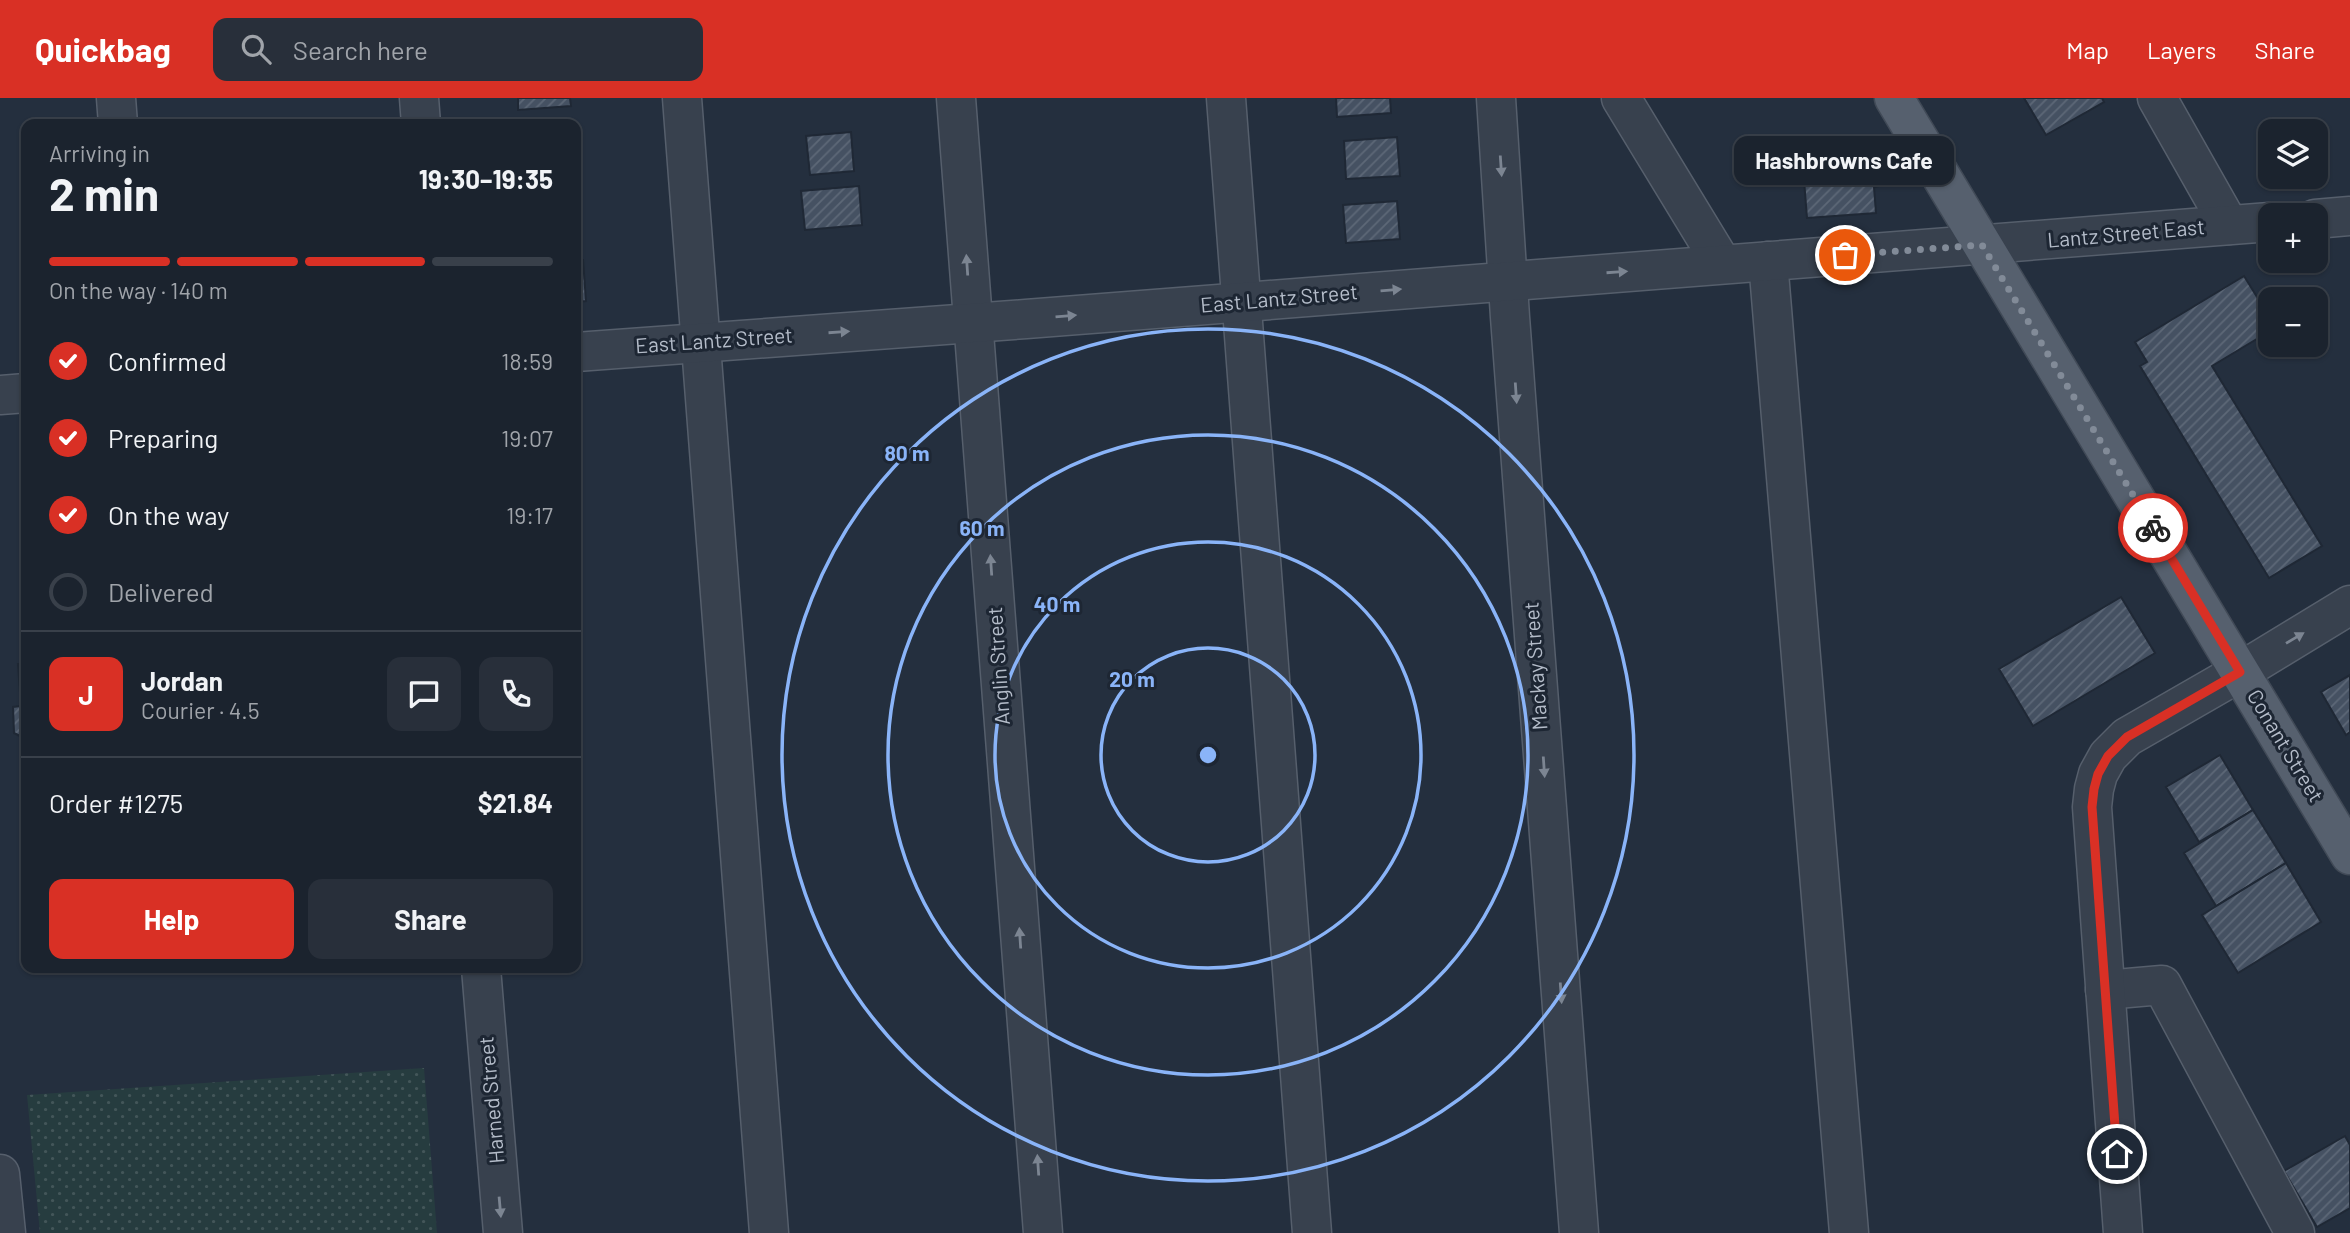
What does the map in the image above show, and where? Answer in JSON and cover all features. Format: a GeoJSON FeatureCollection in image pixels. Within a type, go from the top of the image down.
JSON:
{"type":"FeatureCollection","features":[{"type":"Feature","properties":{"kind":"main road","name":"Conant Street"},"geometry":{"type":"LineString","coordinates":[[1894,98],[2350,855]]}},
{"type":"Feature","properties":{"kind":"street"},"geometry":{"type":"LineString","coordinates":[[116,98],[118,119]]}},
{"type":"Feature","properties":{"kind":"street"},"geometry":{"type":"LineString","coordinates":[[419,98],[421,119]]}},
{"type":"Feature","properties":{"kind":"street"},"geometry":{"type":"LineString","coordinates":[[682,98],[769,1233]]}},
{"type":"Feature","properties":{"kind":"street","name":"Anglin Street"},"geometry":{"type":"LineString","coordinates":[[956,98],[1043,1233]]}},
{"type":"Feature","properties":{"kind":"street"},"geometry":{"type":"LineString","coordinates":[[1226,98],[1312,1233]]}},
{"type":"Feature","properties":{"kind":"street","name":"Mackay Street"},"geometry":{"type":"LineString","coordinates":[[1496,98],[1579,1233]]}},
{"type":"Feature","properties":{"kind":"street"},"geometry":{"type":"LineString","coordinates":[[1621,98],[1722,264]]}},
{"type":"Feature","properties":{"kind":"street"},"geometry":{"type":"LineString","coordinates":[[2157,98],[2229,225]]}},
{"type":"Feature","properties":{"kind":"street"},"geometry":{"type":"LineString","coordinates":[[2328,218],[2350,216]]}},
{"type":"Feature","properties":{"kind":"street","name":"Lantz Street East"},"geometry":{"type":"LineString","coordinates":[[1982,245],[2258,223]]}},
{"type":"Feature","properties":{"kind":"street","name":"East Lantz Street"},"geometry":{"type":"LineString","coordinates":[[581,352],[1982,245]]}},
{"type":"Feature","properties":{"kind":"street"},"geometry":{"type":"LineString","coordinates":[[1768,261],[1849,1233]]}},
{"type":"Feature","properties":{"kind":"street"},"geometry":{"type":"LineString","coordinates":[[0,395],[21,393]]}},
{"type":"Feature","properties":{"kind":"street"},"geometry":{"type":"LineString","coordinates":[[2123,1233],[2092,807],[2098,774],[2108,756],[2127,737],[2350,605]]}},
{"type":"Feature","properties":{"kind":"street","name":"Harned Street"},"geometry":{"type":"LineString","coordinates":[[481,973],[503,1233]]}},
{"type":"Feature","properties":{"kind":"street"},"geometry":{"type":"LineString","coordinates":[[2105,990],[2162,985],[2295,1233]]}},
{"type":"Feature","properties":{"kind":"street"},"geometry":{"type":"LineString","coordinates":[[0,1174],[6,1233]]}},
{"type":"Feature","properties":{"kind":"green space"},"geometry":{"type":"Polygon","coordinates":[[[424,1068],[437,1233],[40,1233],[27,1095],[424,1068]]]}},
{"type":"Feature","properties":{"kind":"building"},"geometry":{"type":"Polygon","coordinates":[[[518,98],[570,98],[571,106],[518,110],[518,98]]]}},
{"type":"Feature","properties":{"kind":"building"},"geometry":{"type":"Polygon","coordinates":[[[1336,98],[1390,98],[1391,113],[1337,117],[1336,98]]]}},
{"type":"Feature","properties":{"kind":"building"},"geometry":{"type":"Polygon","coordinates":[[[2024,98],[2102,98],[2104,102],[2046,135],[2024,98]]]}},
{"type":"Feature","properties":{"kind":"building"},"geometry":{"type":"Polygon","coordinates":[[[851,132],[854,171],[810,175],[806,136],[851,132]]]}},
{"type":"Feature","properties":{"kind":"building"},"geometry":{"type":"Polygon","coordinates":[[[1397,137],[1400,176],[1346,179],[1344,141],[1397,137]]]}},
{"type":"Feature","properties":{"kind":"building"},"geometry":{"type":"Polygon","coordinates":[[[1860,158],[1867,168],[1868,183],[1879,182],[1879,186],[1874,187],[1876,213],[1807,218],[1804,180],[1809,176],[1811,162],[1860,158]]]}},
{"type":"Feature","properties":{"kind":"building"},"geometry":{"type":"Polygon","coordinates":[[[859,186],[862,225],[805,230],[801,191],[859,186]]]}},
{"type":"Feature","properties":{"kind":"building"},"geometry":{"type":"Polygon","coordinates":[[[1397,201],[1400,239],[1346,243],[1343,205],[1397,201]]]}},
{"type":"Feature","properties":{"kind":"building"},"geometry":{"type":"Polygon","coordinates":[[[581,260],[583,260],[586,301],[581,302],[581,260]]]}},
{"type":"Feature","properties":{"kind":"building"},"geometry":{"type":"Polygon","coordinates":[[[2244,276],[2258,299],[2258,338],[2212,366],[2322,546],[2269,578],[2140,366],[2147,362],[2135,342],[2244,276]]]}},
{"type":"Feature","properties":{"kind":"building"},"geometry":{"type":"Polygon","coordinates":[[[2121,597],[2155,653],[2033,726],[1999,669],[2121,597]]]}},
{"type":"Feature","properties":{"kind":"building"},"geometry":{"type":"Polygon","coordinates":[[[18,664],[21,664],[21,706],[18,664]]]}},
{"type":"Feature","properties":{"kind":"building"},"geometry":{"type":"Polygon","coordinates":[[[2350,675],[2350,732],[2346,735],[2321,692],[2350,675]]]}},
{"type":"Feature","properties":{"kind":"building"},"geometry":{"type":"Polygon","coordinates":[[[21,706],[21,736],[14,733],[13,707],[21,706]]]}},
{"type":"Feature","properties":{"kind":"building"},"geometry":{"type":"Polygon","coordinates":[[[2220,755],[2253,810],[2199,842],[2166,787],[2220,755]]]}},
{"type":"Feature","properties":{"kind":"building"},"geometry":{"type":"Polygon","coordinates":[[[2253,810],[2286,863],[2216,906],[2184,853],[2253,810]]]}},
{"type":"Feature","properties":{"kind":"building"},"geometry":{"type":"Polygon","coordinates":[[[2286,863],[2321,922],[2238,973],[2202,915],[2286,863]]]}},
{"type":"Feature","properties":{"kind":"building"},"geometry":{"type":"Polygon","coordinates":[[[2345,1136],[2350,1145],[2350,1208],[2317,1227],[2284,1171],[2345,1136]]]}},
{"type":"Feature","properties":{"kind":"way so far"},"geometry":{"type":"LineString","coordinates":[[1845,255],[1982,245],[2153,528]]}},
{"type":"Feature","properties":{"kind":"place","name":"Hashbrowns Cafe"},"geometry":{"type":"Point","coordinates":[1845,255]}},
{"type":"Feature","properties":{"kind":"route"},"geometry":{"type":"LineString","coordinates":[[2117,1154],[2092,807],[2094,789],[2098,774],[2108,756],[2127,737],[2240,672],[2153,528]]}}]}
